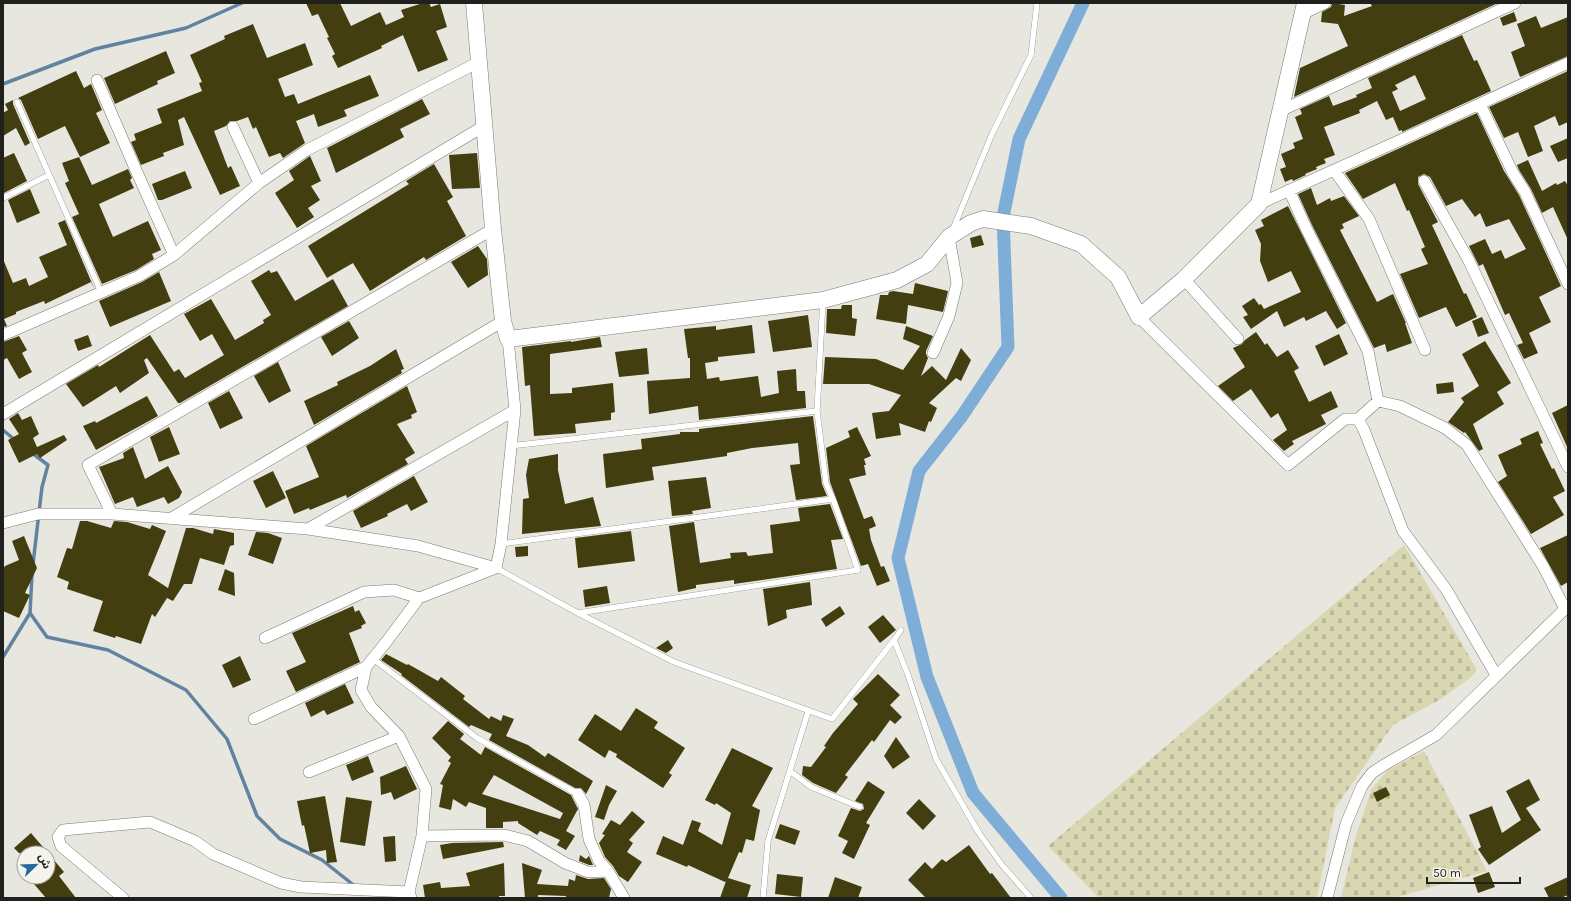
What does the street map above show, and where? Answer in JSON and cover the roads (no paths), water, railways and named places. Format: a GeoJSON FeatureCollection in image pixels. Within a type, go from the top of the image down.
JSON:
{"type":"FeatureCollection","features":[{"type":"Feature","properties":{"kind":"street"},"geometry":{"type":"LineString","coordinates":[[474,3],[493,229],[503,321],[508,339],[515,410],[510,446],[501,544],[496,568]]}},
{"type":"Feature","properties":{"kind":"street"},"geometry":{"type":"LineString","coordinates":[[1259,204],[1303,8],[1325,3]]}},
{"type":"Feature","properties":{"kind":"street"},"geometry":{"type":"LineString","coordinates":[[1280,110],[1515,3]]}},
{"type":"Feature","properties":{"kind":"street"},"geometry":{"type":"LineString","coordinates":[[3,335],[139,276],[174,255],[259,183],[307,150],[479,62]]}},
{"type":"Feature","properties":{"kind":"street"},"geometry":{"type":"LineString","coordinates":[[1138,317],[1184,279],[1259,204],[1480,104],[1568,62]]}},
{"type":"Feature","properties":{"kind":"street"},"geometry":{"type":"LineString","coordinates":[[97,80],[174,255]]}},
{"type":"Feature","properties":{"kind":"street"},"geometry":{"type":"LineString","coordinates":[[1480,104],[1513,173],[1525,192],[1568,284]]}},
{"type":"Feature","properties":{"kind":"street"},"geometry":{"type":"LineString","coordinates":[[3,414],[484,126]]}},
{"type":"Feature","properties":{"kind":"street"},"geometry":{"type":"LineString","coordinates":[[233,127],[259,183]]}},
{"type":"Feature","properties":{"kind":"street"},"geometry":{"type":"LineString","coordinates":[[1334,170],[1369,219],[1425,350]]}},
{"type":"Feature","properties":{"kind":"street"},"geometry":{"type":"LineString","coordinates":[[1424,181],[1468,259],[1568,467]]}},
{"type":"Feature","properties":{"kind":"street"},"geometry":{"type":"LineString","coordinates":[[1289,190],[1306,228],[1368,351],[1378,401]]}},
{"type":"Feature","properties":{"kind":"street"},"geometry":{"type":"LineString","coordinates":[[508,339],[823,300],[897,280],[927,264],[949,237],[971,223],[983,219],[1031,226],[1080,244],[1118,277],[1138,317],[1288,466],[1345,419],[1358,418],[1378,401]]}},
{"type":"Feature","properties":{"kind":"street"},"geometry":{"type":"LineString","coordinates":[[112,514],[88,465],[493,229]]}},
{"type":"Feature","properties":{"kind":"street"},"geometry":{"type":"LineString","coordinates":[[933,353],[949,316],[957,283],[949,237]]}},
{"type":"Feature","properties":{"kind":"street"},"geometry":{"type":"LineString","coordinates":[[1184,279],[1238,339]]}},
{"type":"Feature","properties":{"kind":"street"},"geometry":{"type":"LineString","coordinates":[[170,518],[503,321]]}},
{"type":"Feature","properties":{"kind":"street"},"geometry":{"type":"LineString","coordinates":[[1327,898],[1346,824],[1362,786],[1372,773],[1436,735],[1567,607],[1467,445],[1445,428],[1400,406],[1378,401]]}},
{"type":"Feature","properties":{"kind":"street"},"geometry":{"type":"LineString","coordinates":[[308,529],[515,410]]}},
{"type":"Feature","properties":{"kind":"street"},"geometry":{"type":"LineString","coordinates":[[1358,418],[1364,430],[1402,531],[1446,589],[1496,675]]}},
{"type":"Feature","properties":{"kind":"street"},"geometry":{"type":"LineString","coordinates":[[3,523],[38,514],[112,514],[308,529],[418,546],[496,568]]}},
{"type":"Feature","properties":{"kind":"street"},"geometry":{"type":"LineString","coordinates":[[123,898],[62,846],[58,837],[63,830],[150,822],[195,841],[213,854],[281,883],[300,887],[410,895],[422,836],[426,789],[399,736],[371,707],[361,690],[369,663],[419,598],[496,568]]}},
{"type":"Feature","properties":{"kind":"street"},"geometry":{"type":"LineString","coordinates":[[265,638],[364,592],[394,590],[419,598]]}},
{"type":"Feature","properties":{"kind":"street"},"geometry":{"type":"LineString","coordinates":[[254,719],[369,663]]}},
{"type":"Feature","properties":{"kind":"street"},"geometry":{"type":"LineString","coordinates":[[309,772],[399,736]]}},
{"type":"Feature","properties":{"kind":"street"},"geometry":{"type":"LineString","coordinates":[[578,794],[584,805],[588,839],[599,861],[608,871],[624,898]]}},
{"type":"Feature","properties":{"kind":"street"},"geometry":{"type":"LineString","coordinates":[[422,836],[504,836],[528,840],[565,863],[588,872],[608,871]]}},
{"type":"Feature","properties":{"kind":"lane"},"geometry":{"type":"LineString","coordinates":[[949,237],[992,134],[1031,55],[1037,3]]}},
{"type":"Feature","properties":{"kind":"lane"},"geometry":{"type":"LineString","coordinates":[[17,102],[101,292]]}},
{"type":"Feature","properties":{"kind":"lane"},"geometry":{"type":"LineString","coordinates":[[3,198],[50,175]]}},
{"type":"Feature","properties":{"kind":"lane"},"geometry":{"type":"LineString","coordinates":[[578,613],[858,570],[834,499],[826,483],[817,412],[823,300]]}},
{"type":"Feature","properties":{"kind":"lane"},"geometry":{"type":"LineString","coordinates":[[510,446],[817,412]]}},
{"type":"Feature","properties":{"kind":"lane"},"geometry":{"type":"LineString","coordinates":[[501,544],[834,499]]}},
{"type":"Feature","properties":{"kind":"lane"},"geometry":{"type":"LineString","coordinates":[[496,568],[578,613],[674,662],[832,720],[901,630]]}},
{"type":"Feature","properties":{"kind":"lane"},"geometry":{"type":"LineString","coordinates":[[894,640],[908,675],[936,759],[979,833],[1002,865],[1031,898]]}},
{"type":"Feature","properties":{"kind":"lane"},"geometry":{"type":"LineString","coordinates":[[369,663],[477,738],[578,794]]}},
{"type":"Feature","properties":{"kind":"lane"},"geometry":{"type":"LineString","coordinates":[[763,898],[768,841],[808,712]]}},
{"type":"Feature","properties":{"kind":"lane"},"geometry":{"type":"LineString","coordinates":[[790,772],[811,787],[860,806]]}},
{"type":"Feature","properties":{"kind":"waterway"},"geometry":{"type":"LineString","coordinates":[[3,84],[95,49],[186,28],[242,3]]}},
{"type":"Feature","properties":{"kind":"waterway"},"geometry":{"type":"LineString","coordinates":[[1061,898],[973,793],[927,677],[898,558],[919,471],[962,416],[1008,347],[1003,217],[1019,139],[1083,3]]}},
{"type":"Feature","properties":{"kind":"waterway"},"geometry":{"type":"LineString","coordinates":[[3,430],[15,440]]}},
{"type":"Feature","properties":{"kind":"waterway"},"geometry":{"type":"LineString","coordinates":[[32,453],[48,465],[42,487],[33,564]]}},
{"type":"Feature","properties":{"kind":"waterway"},"geometry":{"type":"LineString","coordinates":[[3,657],[30,613],[32,574]]}},
{"type":"Feature","properties":{"kind":"waterway"},"geometry":{"type":"LineString","coordinates":[[30,613],[47,637],[108,650],[186,690],[227,739],[257,816],[280,839],[322,860],[356,887]]}}]}
